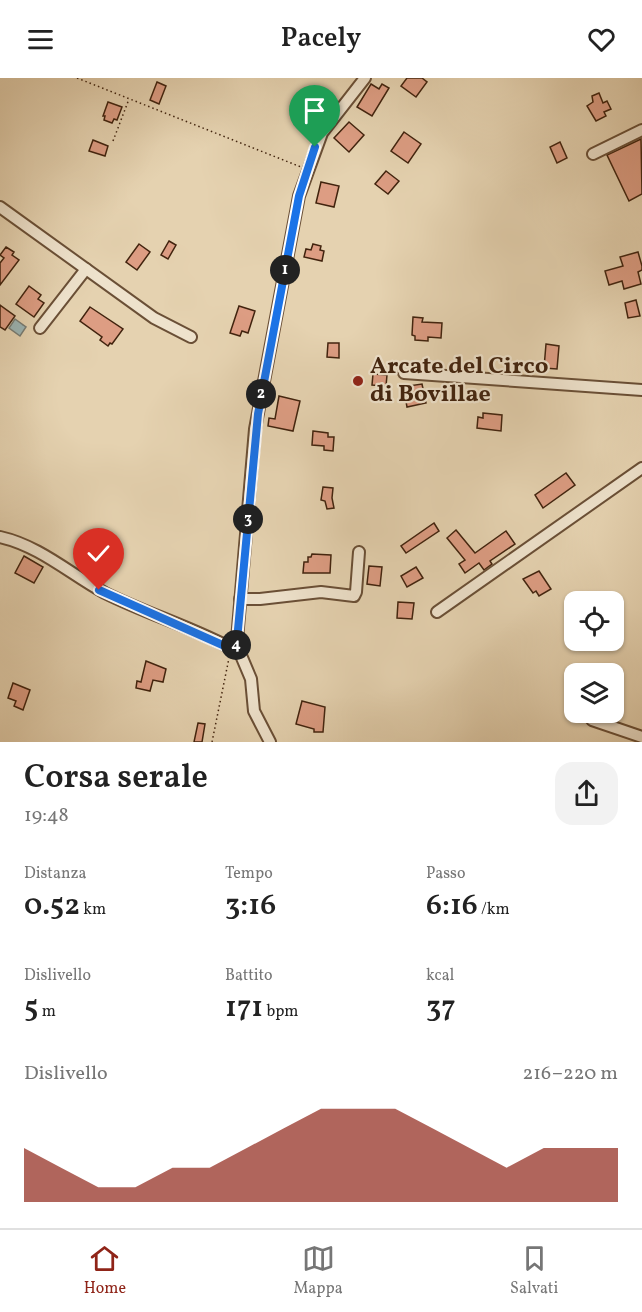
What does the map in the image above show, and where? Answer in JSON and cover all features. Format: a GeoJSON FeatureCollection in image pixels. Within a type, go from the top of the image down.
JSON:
{"type":"FeatureCollection","features":[{"type":"Feature","properties":{"kind":"street"},"geometry":{"type":"LineString","coordinates":[[233,650],[258,414],[296,211],[307,169],[324,129],[365,78]]}},
{"type":"Feature","properties":{"kind":"street"},"geometry":{"type":"LineString","coordinates":[[593,154],[642,130]]}},
{"type":"Feature","properties":{"kind":"street"},"geometry":{"type":"LineString","coordinates":[[0,207],[154,318],[191,337]]}},
{"type":"Feature","properties":{"kind":"street"},"geometry":{"type":"LineString","coordinates":[[40,328],[86,269]]}},
{"type":"Feature","properties":{"kind":"street"},"geometry":{"type":"LineString","coordinates":[[404,373],[642,390]]}},
{"type":"Feature","properties":{"kind":"street"},"geometry":{"type":"LineString","coordinates":[[437,612],[642,468]]}},
{"type":"Feature","properties":{"kind":"street"},"geometry":{"type":"LineString","coordinates":[[0,537],[34,549],[118,599],[240,653],[248,670],[254,711],[270,742]]}},
{"type":"Feature","properties":{"kind":"street"},"geometry":{"type":"LineString","coordinates":[[240,599],[321,592],[354,596],[359,552]]}},
{"type":"Feature","properties":{"kind":"street"},"geometry":{"type":"LineString","coordinates":[[601,723],[642,736]]}},
{"type":"Feature","properties":{"kind":"path"},"geometry":{"type":"LineString","coordinates":[[77,78],[307,169]]}},
{"type":"Feature","properties":{"kind":"path"},"geometry":{"type":"LineString","coordinates":[[113,141],[129,98]]}},
{"type":"Feature","properties":{"kind":"path"},"geometry":{"type":"LineString","coordinates":[[212,742],[233,650]]}},
{"type":"Feature","properties":{"kind":"water"},"geometry":{"type":"Polygon","coordinates":[[[15,319],[26,327],[20,336],[9,328],[15,319]]]}},
{"type":"Feature","properties":{"kind":"building"},"geometry":{"type":"Polygon","coordinates":[[[407,78],[422,78],[427,82],[416,97],[401,86],[407,78]]]}},
{"type":"Feature","properties":{"kind":"building"},"geometry":{"type":"Polygon","coordinates":[[[157,82],[166,86],[159,104],[150,100],[157,82]]]}},
{"type":"Feature","properties":{"kind":"building"},"geometry":{"type":"Polygon","coordinates":[[[371,84],[379,89],[382,84],[389,88],[372,116],[357,107],[371,84]]]}},
{"type":"Feature","properties":{"kind":"building"},"geometry":{"type":"Polygon","coordinates":[[[599,93],[603,103],[607,101],[611,109],[604,112],[606,116],[596,121],[587,106],[593,102],[592,96],[599,93]]]}},
{"type":"Feature","properties":{"kind":"building"},"geometry":{"type":"Polygon","coordinates":[[[108,102],[122,107],[117,120],[114,119],[112,123],[104,120],[105,116],[103,116],[108,102]]]}},
{"type":"Feature","properties":{"kind":"building"},"geometry":{"type":"Polygon","coordinates":[[[349,122],[364,135],[349,152],[334,138],[349,122]]]}},
{"type":"Feature","properties":{"kind":"building"},"geometry":{"type":"Polygon","coordinates":[[[404,132],[421,144],[408,163],[391,151],[404,132]]]}},
{"type":"Feature","properties":{"kind":"building"},"geometry":{"type":"Polygon","coordinates":[[[641,139],[642,194],[629,201],[607,155],[641,139]]]}},
{"type":"Feature","properties":{"kind":"building"},"geometry":{"type":"Polygon","coordinates":[[[93,140],[108,146],[105,156],[89,151],[93,140]]]}},
{"type":"Feature","properties":{"kind":"building"},"geometry":{"type":"Polygon","coordinates":[[[560,142],[567,158],[557,163],[550,147],[560,142]]]}},
{"type":"Feature","properties":{"kind":"building"},"geometry":{"type":"Polygon","coordinates":[[[386,171],[399,181],[388,194],[375,184],[386,171]]]}},
{"type":"Feature","properties":{"kind":"building"},"geometry":{"type":"Polygon","coordinates":[[[321,182],[339,186],[334,207],[316,203],[321,182]]]}},
{"type":"Feature","properties":{"kind":"building"},"geometry":{"type":"Polygon","coordinates":[[[169,241],[176,245],[168,259],[161,255],[169,241]]]}},
{"type":"Feature","properties":{"kind":"building"},"geometry":{"type":"Polygon","coordinates":[[[139,244],[150,252],[137,270],[126,262],[139,244]]]}},
{"type":"Feature","properties":{"kind":"building"},"geometry":{"type":"Polygon","coordinates":[[[313,244],[321,246],[320,250],[324,251],[322,261],[304,257],[306,249],[311,250],[313,244]]]}},
{"type":"Feature","properties":{"kind":"building"},"geometry":{"type":"Polygon","coordinates":[[[6,247],[14,252],[12,255],[19,260],[0,285],[0,263],[4,258],[0,255],[6,247]]]}},
{"type":"Feature","properties":{"kind":"building"},"geometry":{"type":"Polygon","coordinates":[[[638,252],[642,266],[642,270],[638,272],[641,284],[624,289],[622,281],[609,285],[605,271],[623,266],[620,257],[638,252]]]}},
{"type":"Feature","properties":{"kind":"building"},"geometry":{"type":"Polygon","coordinates":[[[29,286],[41,295],[38,299],[44,303],[34,317],[16,304],[29,286]]]}},
{"type":"Feature","properties":{"kind":"building"},"geometry":{"type":"Polygon","coordinates":[[[636,300],[640,316],[628,318],[625,303],[636,300]]]}},
{"type":"Feature","properties":{"kind":"building"},"geometry":{"type":"Polygon","coordinates":[[[0,305],[15,316],[5,330],[0,327],[0,305]]]}},
{"type":"Feature","properties":{"kind":"building"},"geometry":{"type":"Polygon","coordinates":[[[239,306],[255,311],[248,333],[242,331],[240,336],[230,333],[239,306]]]}},
{"type":"Feature","properties":{"kind":"building"},"geometry":{"type":"Polygon","coordinates":[[[90,307],[123,329],[112,344],[108,346],[100,340],[102,337],[80,321],[90,307]]]}},
{"type":"Feature","properties":{"kind":"building"},"geometry":{"type":"Polygon","coordinates":[[[413,317],[423,318],[422,322],[442,323],[441,338],[428,337],[428,341],[415,340],[415,336],[412,335],[413,317]]]}},
{"type":"Feature","properties":{"kind":"building"},"geometry":{"type":"Polygon","coordinates":[[[328,343],[339,343],[339,358],[327,357],[328,343]]]}},
{"type":"Feature","properties":{"kind":"building"},"geometry":{"type":"Polygon","coordinates":[[[546,344],[559,346],[557,369],[544,368],[546,344]]]}},
{"type":"Feature","properties":{"kind":"building"},"geometry":{"type":"Polygon","coordinates":[[[373,374],[387,375],[386,386],[372,385],[373,374]]]}},
{"type":"Feature","properties":{"kind":"building"},"geometry":{"type":"Polygon","coordinates":[[[422,384],[426,403],[407,407],[405,396],[410,394],[408,386],[422,384]]]}},
{"type":"Feature","properties":{"kind":"building"},"geometry":{"type":"Polygon","coordinates":[[[279,396],[300,401],[293,431],[268,426],[269,418],[275,419],[279,396]]]}},
{"type":"Feature","properties":{"kind":"building"},"geometry":{"type":"Polygon","coordinates":[[[483,413],[502,415],[501,431],[477,428],[478,417],[483,418],[483,413]]]}},
{"type":"Feature","properties":{"kind":"building"},"geometry":{"type":"Polygon","coordinates":[[[313,431],[328,433],[328,437],[334,437],[333,451],[324,450],[324,446],[312,445],[313,431]]]}},
{"type":"Feature","properties":{"kind":"building"},"geometry":{"type":"Polygon","coordinates":[[[566,473],[575,485],[543,508],[535,495],[566,473]]]}},
{"type":"Feature","properties":{"kind":"building"},"geometry":{"type":"Polygon","coordinates":[[[323,487],[333,488],[334,508],[327,509],[325,501],[321,500],[323,487]]]}},
{"type":"Feature","properties":{"kind":"building"},"geometry":{"type":"Polygon","coordinates":[[[434,523],[439,531],[406,553],[401,546],[434,523]]]}},
{"type":"Feature","properties":{"kind":"building"},"geometry":{"type":"Polygon","coordinates":[[[456,530],[475,553],[506,531],[515,544],[490,561],[492,564],[484,570],[479,563],[465,573],[459,564],[465,560],[447,538],[456,530]]]}},
{"type":"Feature","properties":{"kind":"building"},"geometry":{"type":"Polygon","coordinates":[[[312,554],[331,555],[330,573],[303,573],[304,562],[308,562],[308,557],[312,554]]]}},
{"type":"Feature","properties":{"kind":"building"},"geometry":{"type":"Polygon","coordinates":[[[24,556],[43,567],[34,583],[15,573],[24,556]]]}},
{"type":"Feature","properties":{"kind":"building"},"geometry":{"type":"Polygon","coordinates":[[[369,566],[382,567],[380,586],[367,584],[369,566]]]}},
{"type":"Feature","properties":{"kind":"building"},"geometry":{"type":"Polygon","coordinates":[[[416,567],[423,578],[407,587],[401,576],[416,567]]]}},
{"type":"Feature","properties":{"kind":"building"},"geometry":{"type":"Polygon","coordinates":[[[539,571],[551,589],[539,596],[536,591],[533,593],[523,579],[539,571]]]}},
{"type":"Feature","properties":{"kind":"building"},"geometry":{"type":"Polygon","coordinates":[[[398,602],[414,603],[412,619],[397,618],[398,602]]]}},
{"type":"Feature","properties":{"kind":"building"},"geometry":{"type":"Polygon","coordinates":[[[146,661],[166,669],[163,682],[153,680],[150,691],[136,688],[137,681],[141,682],[146,661]]]}},
{"type":"Feature","properties":{"kind":"building"},"geometry":{"type":"Polygon","coordinates":[[[13,683],[30,690],[23,710],[14,706],[16,701],[8,698],[13,683]]]}},
{"type":"Feature","properties":{"kind":"building"},"geometry":{"type":"Polygon","coordinates":[[[302,701],[325,707],[323,732],[314,732],[314,729],[296,724],[302,701]]]}},
{"type":"Feature","properties":{"kind":"building"},"geometry":{"type":"Polygon","coordinates":[[[198,723],[205,724],[202,742],[194,742],[198,723]]]}},
{"type":"Feature","properties":{"kind":"place","name":"Arcate del Circo di Bovillae"},"geometry":{"type":"Point","coordinates":[358,381]}},
{"type":"Feature","properties":{"kind":"route"},"geometry":{"type":"LineString","coordinates":[[99,590],[236,651],[258,414],[294,219],[315,147]]}}]}
